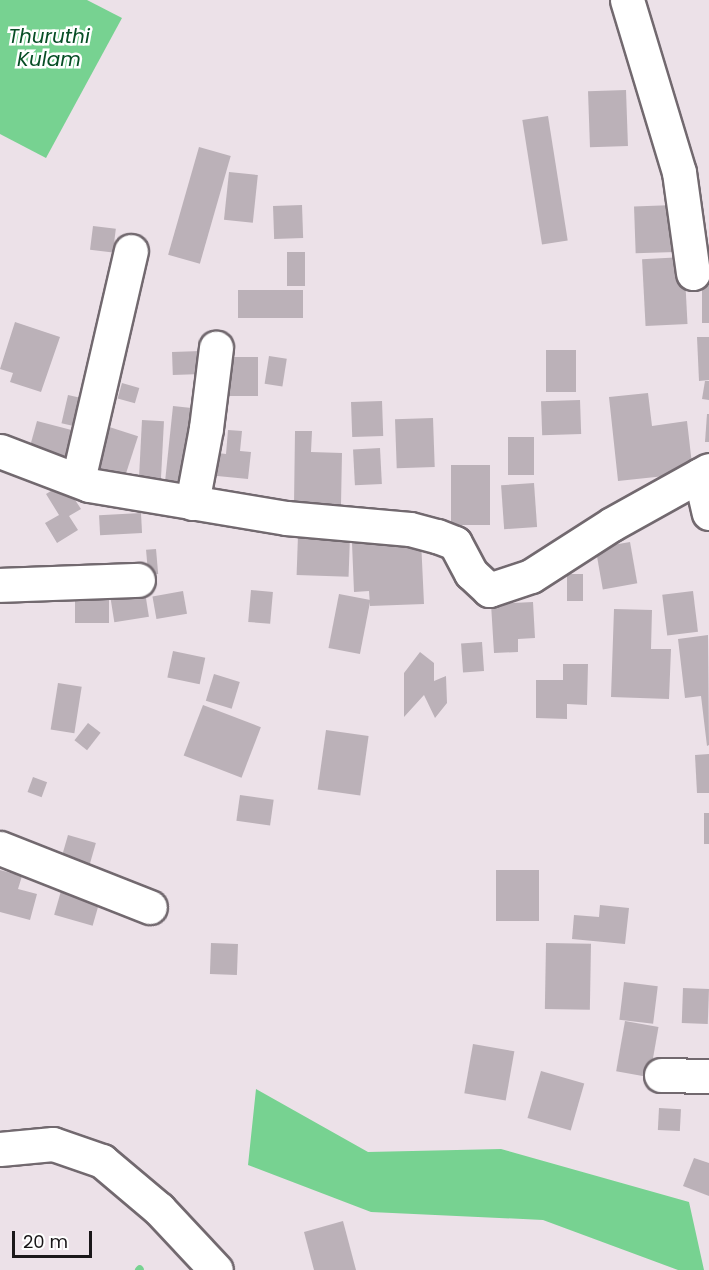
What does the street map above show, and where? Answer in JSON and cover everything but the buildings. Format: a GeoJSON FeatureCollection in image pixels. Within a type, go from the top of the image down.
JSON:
{"type":"FeatureCollection","features":[{"type":"Feature","properties":{"kind":"street"},"geometry":{"type":"LineString","coordinates":[[627,0],[679,172],[693,273]]}},
{"type":"Feature","properties":{"kind":"street"},"geometry":{"type":"LineString","coordinates":[[78,480],[131,251]]}},
{"type":"Feature","properties":{"kind":"street"},"geometry":{"type":"LineString","coordinates":[[192,503],[206,428],[216,348]]}},
{"type":"Feature","properties":{"kind":"street"},"geometry":{"type":"LineString","coordinates":[[0,451],[78,480],[192,503],[286,518],[410,529],[437,536],[455,543],[471,573],[489,590],[531,576],[612,524],[705,473],[709,513]]}},
{"type":"Feature","properties":{"kind":"street"},"geometry":{"type":"LineString","coordinates":[[0,585],[138,580]]}},
{"type":"Feature","properties":{"kind":"street"},"geometry":{"type":"LineString","coordinates":[[0,848],[150,907]]}},
{"type":"Feature","properties":{"kind":"street"},"geometry":{"type":"LineString","coordinates":[[661,1075],[709,1076]]}},
{"type":"Feature","properties":{"kind":"street"},"geometry":{"type":"LineString","coordinates":[[0,1149],[53,1144],[102,1161],[159,1209],[216,1270]]}},
{"type":"Feature","properties":{"kind":"water","name":"Thuruthi Kulam"},"geometry":{"type":"Polygon","coordinates":[[[0,0],[87,0],[122,18],[46,158],[0,134],[0,0]]]}},
{"type":"Feature","properties":{"kind":"water"},"geometry":{"type":"Polygon","coordinates":[[[256,1089],[368,1152],[501,1149],[689,1202],[704,1270],[678,1270],[543,1220],[371,1212],[248,1165],[256,1089]]]}}]}
